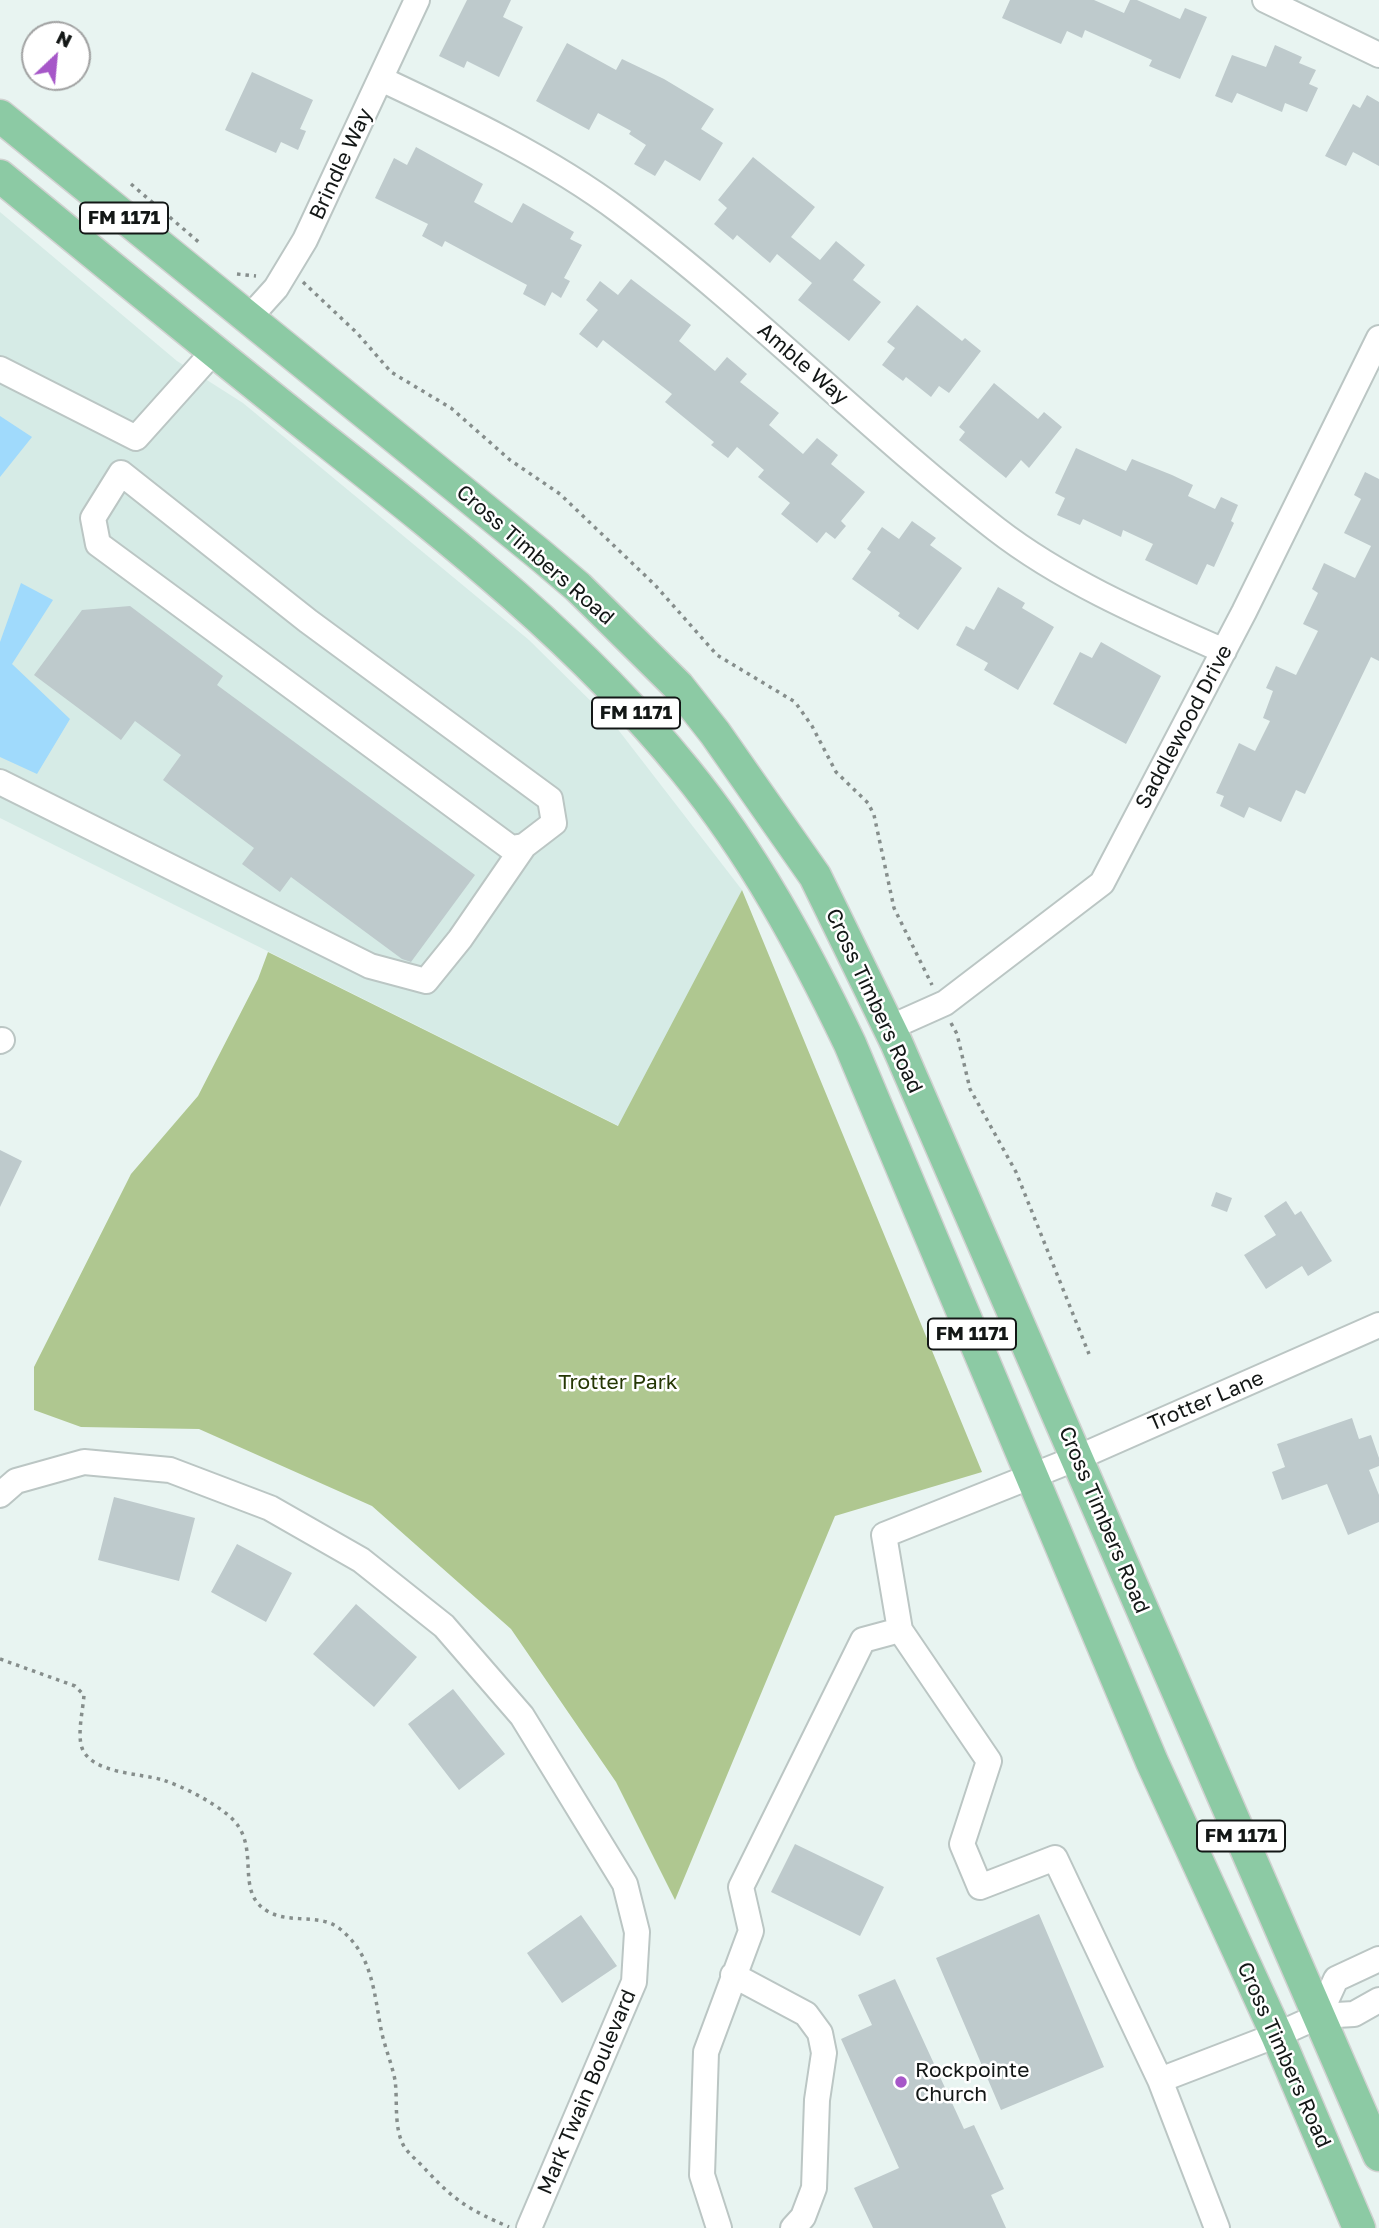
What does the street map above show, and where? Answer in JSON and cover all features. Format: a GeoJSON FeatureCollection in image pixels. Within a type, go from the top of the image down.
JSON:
{"type":"FeatureCollection","features":[{"type":"Feature","properties":{"kind":"main road","name":"Cross Timbers Road"},"geometry":{"type":"LineString","coordinates":[[0,116],[578,587],[678,686],[723,743],[815,876],[889,1028],[1379,2155]]}},
{"type":"Feature","properties":{"kind":"main road","name":"Cross Timbers Road"},"geometry":{"type":"LineString","coordinates":[[0,176],[409,507],[536,614],[654,733],[729,829],[815,970],[850,1044],[1152,1762],[1277,2035],[1359,2228]]}},
{"type":"Feature","properties":{"kind":"main road"},"geometry":{"type":"LineString","coordinates":[[214,351],[248,319]]}},
{"type":"Feature","properties":{"kind":"street","name":"Brindle Way"},"geometry":{"type":"LineString","coordinates":[[248,319],[276,288],[305,240],[417,0]]}},
{"type":"Feature","properties":{"kind":"street"},"geometry":{"type":"LineString","coordinates":[[1265,0],[1379,55]]}},
{"type":"Feature","properties":{"kind":"street","name":"Amble Way"},"geometry":{"type":"LineString","coordinates":[[381,79],[486,128],[619,210],[998,530],[1110,600],[1224,651]]}},
{"type":"Feature","properties":{"kind":"street","name":"Saddlewood Drive"},"geometry":{"type":"LineString","coordinates":[[889,1028],[945,1003],[1102,883],[1224,651],[1379,338]]}},
{"type":"Feature","properties":{"kind":"street"},"geometry":{"type":"LineString","coordinates":[[214,351],[136,438],[121,473],[93,518],[98,544],[512,848],[524,846]]}},
{"type":"Feature","properties":{"kind":"street"},"geometry":{"type":"LineString","coordinates":[[0,369],[136,438]]}},
{"type":"Feature","properties":{"kind":"street"},"geometry":{"type":"LineString","coordinates":[[0,782],[370,966],[426,981],[460,939],[524,846],[554,823],[550,799],[308,621],[121,473]]}},
{"type":"Feature","properties":{"kind":"street","name":"Trotter Lane"},"geometry":{"type":"LineString","coordinates":[[900,1630],[884,1535],[1077,1458],[1379,1325]]}},
{"type":"Feature","properties":{"kind":"street","name":"Mark Twain Boulevard"},"geometry":{"type":"LineString","coordinates":[[0,1495],[16,1481],[85,1462],[170,1470],[270,1508],[361,1560],[444,1626],[522,1716],[625,1884],[637,1932],[634,1982],[529,2228]]}},
{"type":"Feature","properties":{"kind":"street"},"geometry":{"type":"LineString","coordinates":[[719,2228],[702,2175],[706,2052],[751,1931],[741,1887],[863,1640],[900,1630],[989,1761],[962,1844],[980,1887],[1055,1858],[1160,2080],[1217,2228]]}},
{"type":"Feature","properties":{"kind":"street"},"geometry":{"type":"LineString","coordinates":[[1319,2016],[1336,1979],[1379,1959]]}},
{"type":"Feature","properties":{"kind":"street"},"geometry":{"type":"LineString","coordinates":[[733,1975],[806,2014],[820,2033],[824,2053],[817,2100],[814,2188],[803,2217],[793,2228]]}},
{"type":"Feature","properties":{"kind":"street"},"geometry":{"type":"LineString","coordinates":[[1160,2080],[1319,2016],[1353,2014],[1379,2000]]}},
{"type":"Feature","properties":{"kind":"path"},"geometry":{"type":"LineString","coordinates":[[0,1659],[75,1686],[84,1695],[80,1745],[86,1755],[98,1763],[163,1780],[228,1815],[240,1828],[248,1844],[249,1890],[258,1904],[269,1912],[289,1919],[328,1922],[341,1930],[364,1959],[375,1983],[382,2032],[395,2080],[399,2132],[405,2147],[462,2206],[512,2228]]}},
{"type":"Feature","properties":{"kind":"shaded area"},"geometry":{"type":"Polygon","coordinates":[[[0,212],[177,361],[243,403],[529,640],[613,723],[742,890],[627,1130],[0,818],[0,212]]]}},
{"type":"Feature","properties":{"kind":"green space","name":"Trotter Park"},"geometry":{"type":"Polygon","coordinates":[[[742,890],[982,1472],[835,1516],[675,1900],[616,1782],[511,1629],[372,1506],[199,1429],[81,1427],[34,1410],[34,1367],[131,1174],[198,1096],[258,979],[268,952],[618,1126],[742,890]]]}},
{"type":"Feature","properties":{"kind":"water"},"geometry":{"type":"Polygon","coordinates":[[[0,416],[32,437],[0,477],[0,416]]]}},
{"type":"Feature","properties":{"kind":"water"},"geometry":{"type":"Polygon","coordinates":[[[21,583],[53,600],[12,664],[70,719],[37,774],[0,757],[0,642],[21,583]]]}},
{"type":"Feature","properties":{"kind":"building"},"geometry":{"type":"Polygon","coordinates":[[[467,0],[511,0],[503,17],[523,27],[499,77],[467,61],[464,68],[439,56],[467,0]]]}},
{"type":"Feature","properties":{"kind":"building"},"geometry":{"type":"Polygon","coordinates":[[[1010,0],[1094,0],[1124,13],[1130,0],[1137,0],[1180,19],[1185,8],[1207,17],[1180,79],[1149,66],[1152,60],[1085,30],[1082,38],[1067,31],[1061,44],[1002,18],[1010,0]]]}},
{"type":"Feature","properties":{"kind":"building"},"geometry":{"type":"Polygon","coordinates":[[[567,43],[616,70],[622,59],[664,79],[714,109],[701,129],[723,143],[700,181],[665,160],[655,176],[634,164],[646,145],[629,134],[631,131],[598,113],[589,130],[536,101],[567,43]]]}},
{"type":"Feature","properties":{"kind":"building"},"geometry":{"type":"Polygon","coordinates":[[[1275,45],[1302,57],[1299,63],[1316,70],[1309,84],[1318,88],[1307,112],[1285,103],[1282,112],[1237,93],[1232,103],[1215,96],[1232,55],[1266,67],[1275,45]]]}},
{"type":"Feature","properties":{"kind":"building"},"geometry":{"type":"Polygon","coordinates":[[[252,72],[313,100],[300,129],[306,131],[298,150],[281,142],[276,153],[225,130],[252,72]]]}},
{"type":"Feature","properties":{"kind":"building"},"geometry":{"type":"Polygon","coordinates":[[[1367,95],[1379,102],[1379,166],[1353,152],[1346,166],[1325,156],[1353,104],[1360,108],[1367,95]]]}},
{"type":"Feature","properties":{"kind":"building"},"geometry":{"type":"Polygon","coordinates":[[[416,147],[483,184],[474,202],[512,223],[523,203],[574,232],[570,239],[582,245],[564,278],[570,281],[561,298],[552,292],[545,306],[523,294],[527,285],[445,241],[442,247],[422,236],[428,224],[375,198],[394,158],[407,165],[416,147]]]}},
{"type":"Feature","properties":{"kind":"building"},"geometry":{"type":"Polygon","coordinates":[[[753,157],[815,207],[791,237],[820,260],[836,241],[865,265],[853,280],[881,302],[849,341],[798,300],[812,283],[777,254],[770,263],[737,235],[733,240],[714,224],[727,208],[718,200],[753,157]]]}},
{"type":"Feature","properties":{"kind":"building"},"geometry":{"type":"Polygon","coordinates":[[[631,279],[691,325],[679,341],[715,371],[727,357],[747,374],[740,382],[779,413],[769,425],[803,454],[817,438],[838,455],[831,464],[865,492],[841,521],[846,526],[835,539],[826,532],[817,543],[781,514],[790,503],[758,477],[764,470],[737,447],[728,458],[711,445],[714,442],[665,402],[672,394],[603,340],[597,348],[579,334],[598,310],[586,300],[600,281],[618,295],[631,279]]]}},
{"type":"Feature","properties":{"kind":"building"},"geometry":{"type":"Polygon","coordinates":[[[917,305],[962,341],[965,338],[981,351],[949,393],[939,386],[931,397],[906,377],[903,381],[882,365],[895,348],[887,342],[917,305]]]}},
{"type":"Feature","properties":{"kind":"building"},"geometry":{"type":"Polygon","coordinates":[[[994,383],[1038,419],[1044,412],[1062,427],[1029,468],[1021,460],[1006,478],[959,440],[965,432],[959,427],[994,383]]]}},
{"type":"Feature","properties":{"kind":"building"},"geometry":{"type":"Polygon","coordinates":[[[1076,448],[1126,471],[1132,459],[1172,475],[1193,485],[1188,496],[1215,509],[1221,497],[1238,505],[1231,521],[1234,523],[1214,567],[1207,564],[1197,585],[1145,560],[1153,544],[1123,530],[1121,537],[1083,519],[1080,525],[1057,515],[1065,498],[1055,493],[1076,448]]]}},
{"type":"Feature","properties":{"kind":"building"},"geometry":{"type":"Polygon","coordinates":[[[1365,472],[1379,479],[1379,661],[1371,657],[1305,794],[1296,790],[1281,822],[1249,807],[1244,818],[1220,806],[1224,796],[1216,793],[1239,743],[1255,751],[1270,721],[1263,718],[1273,691],[1266,688],[1276,666],[1296,675],[1318,631],[1303,624],[1318,593],[1312,589],[1324,563],[1355,578],[1371,546],[1344,533],[1361,499],[1354,495],[1365,472]]]}},
{"type":"Feature","properties":{"kind":"building"},"geometry":{"type":"Polygon","coordinates":[[[912,521],[936,538],[930,545],[962,568],[918,630],[898,616],[900,613],[852,579],[871,552],[867,549],[882,527],[899,539],[912,521]]]}},
{"type":"Feature","properties":{"kind":"building"},"geometry":{"type":"Polygon","coordinates":[[[998,587],[1025,603],[1022,608],[1054,627],[1018,690],[984,670],[988,663],[956,645],[966,626],[974,630],[998,587]]]}},
{"type":"Feature","properties":{"kind":"building"},"geometry":{"type":"Polygon","coordinates":[[[130,606],[223,676],[217,685],[475,875],[411,962],[402,959],[291,877],[280,892],[242,864],[254,848],[163,780],[181,755],[135,721],[121,740],[34,675],[82,610],[130,606]]]}},
{"type":"Feature","properties":{"kind":"building"},"geometry":{"type":"Polygon","coordinates":[[[1101,642],[1161,676],[1126,744],[1053,704],[1080,652],[1092,658],[1101,642]]]}},
{"type":"Feature","properties":{"kind":"building"},"geometry":{"type":"Polygon","coordinates":[[[0,1150],[22,1161],[0,1207],[0,1150]]]}},
{"type":"Feature","properties":{"kind":"building"},"geometry":{"type":"Polygon","coordinates":[[[1216,1192],[1232,1198],[1227,1212],[1211,1206],[1216,1192]]]}},
{"type":"Feature","properties":{"kind":"building"},"geometry":{"type":"Polygon","coordinates":[[[1286,1201],[1295,1215],[1301,1211],[1332,1261],[1308,1276],[1302,1266],[1266,1289],[1244,1255],[1276,1235],[1264,1216],[1286,1201]]]}},
{"type":"Feature","properties":{"kind":"building"},"geometry":{"type":"Polygon","coordinates":[[[1352,1418],[1359,1439],[1371,1435],[1379,1458],[1379,1466],[1369,1470],[1379,1495],[1379,1522],[1348,1535],[1327,1484],[1282,1500],[1272,1472],[1285,1467],[1277,1444],[1352,1418]]]}},
{"type":"Feature","properties":{"kind":"building"},"geometry":{"type":"Polygon","coordinates":[[[114,1497],[195,1518],[179,1581],[98,1560],[114,1497]]]}},
{"type":"Feature","properties":{"kind":"building"},"geometry":{"type":"Polygon","coordinates":[[[237,1544],[292,1573],[266,1622],[211,1592],[237,1544]]]}},
{"type":"Feature","properties":{"kind":"building"},"geometry":{"type":"Polygon","coordinates":[[[356,1604],[417,1657],[374,1707],[313,1654],[356,1604]]]}},
{"type":"Feature","properties":{"kind":"building"},"geometry":{"type":"Polygon","coordinates":[[[453,1689],[505,1754],[459,1790],[408,1724],[453,1689]]]}},
{"type":"Feature","properties":{"kind":"building"},"geometry":{"type":"Polygon","coordinates":[[[795,1844],[884,1887],[860,1936],[771,1892],[795,1844]]]}},
{"type":"Feature","properties":{"kind":"building"},"geometry":{"type":"Polygon","coordinates":[[[1039,1914],[1104,2067],[1001,2110],[936,1958],[1039,1914]]]}},
{"type":"Feature","properties":{"kind":"building"},"geometry":{"type":"Polygon","coordinates":[[[581,1915],[617,1966],[562,2003],[527,1953],[581,1915]]]}},
{"type":"Feature","properties":{"kind":"building","name":"Rockpointe Church"},"geometry":{"type":"Polygon","coordinates":[[[895,1979],[964,2129],[974,2125],[1004,2189],[991,2195],[1006,2228],[873,2228],[854,2188],[899,2168],[841,2039],[872,2025],[858,1995],[895,1979]]]}},
{"type":"Feature","properties":{"kind":"place","name":"Rockpointe Church"},"geometry":{"type":"Point","coordinates":[901,2082]}}]}
